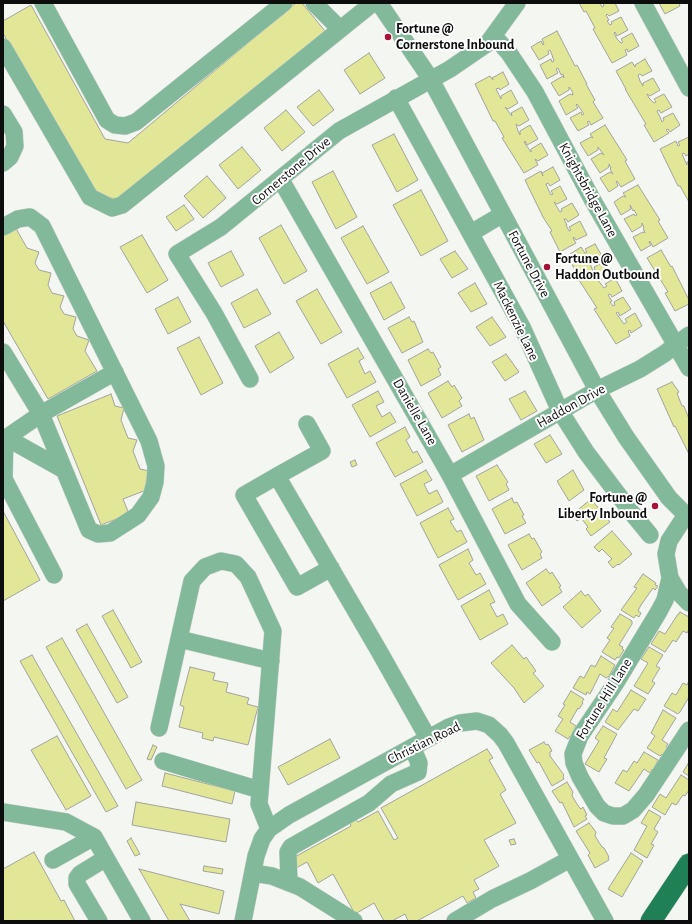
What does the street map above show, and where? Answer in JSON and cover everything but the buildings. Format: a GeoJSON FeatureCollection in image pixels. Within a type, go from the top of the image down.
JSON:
{"type":"FeatureCollection","features":[{"type":"Feature","properties":{"kind":"main road"},"geometry":{"type":"LineString","coordinates":[[651,921],[689,864]]}},
{"type":"Feature","properties":{"kind":"street"},"geometry":{"type":"LineString","coordinates":[[42,3],[107,120],[115,125],[125,126],[136,122],[284,3]]}},
{"type":"Feature","properties":{"kind":"street"},"geometry":{"type":"LineString","coordinates":[[314,3],[340,29]]}},
{"type":"Feature","properties":{"kind":"street"},"geometry":{"type":"LineString","coordinates":[[3,46],[90,197],[112,208],[122,205],[373,3]]}},
{"type":"Feature","properties":{"kind":"street","name":"Fortune Drive"},"geometry":{"type":"LineString","coordinates":[[379,3],[430,78],[597,390],[647,470],[669,498],[687,516]]}},
{"type":"Feature","properties":{"kind":"street","name":"Cornerstone Drive"},"geometry":{"type":"LineString","coordinates":[[250,379],[214,313],[178,254],[221,227],[281,180],[315,149],[339,131],[467,58],[494,36],[517,3]]}},
{"type":"Feature","properties":{"kind":"street"},"geometry":{"type":"LineString","coordinates":[[643,3],[689,88]]}},
{"type":"Feature","properties":{"kind":"street","name":"Knightsbridge Lane"},"geometry":{"type":"LineString","coordinates":[[494,36],[509,53],[535,92],[592,199],[683,340],[689,368]]}},
{"type":"Feature","properties":{"kind":"street","name":"Mackenzie Lane"},"geometry":{"type":"LineString","coordinates":[[396,98],[522,327],[560,411],[586,452],[632,514],[650,535]]}},
{"type":"Feature","properties":{"kind":"street"},"geometry":{"type":"LineString","coordinates":[[3,114],[14,132],[15,146],[10,157],[3,163]]}},
{"type":"Feature","properties":{"kind":"street","name":"Danielle Lane"},"geometry":{"type":"LineString","coordinates":[[281,180],[450,475],[518,604],[552,642]]}},
{"type":"Feature","properties":{"kind":"street"},"geometry":{"type":"LineString","coordinates":[[471,233],[503,214]]}},
{"type":"Feature","properties":{"kind":"street"},"geometry":{"type":"LineString","coordinates":[[3,227],[18,219],[30,217],[42,226],[149,441],[156,466],[155,482],[151,497],[138,515],[110,533],[98,534],[89,530],[41,414],[3,352]]}},
{"type":"Feature","properties":{"kind":"street","name":"Haddon Drive"},"geometry":{"type":"LineString","coordinates":[[450,475],[597,390],[640,369],[683,340]]}},
{"type":"Feature","properties":{"kind":"street"},"geometry":{"type":"LineString","coordinates":[[4,437],[115,372]]}},
{"type":"Feature","properties":{"kind":"street"},"geometry":{"type":"LineString","coordinates":[[307,424],[322,451],[244,495],[297,587],[331,568]]}},
{"type":"Feature","properties":{"kind":"street"},"geometry":{"type":"LineString","coordinates":[[4,437],[64,470]]}},
{"type":"Feature","properties":{"kind":"street"},"geometry":{"type":"LineString","coordinates":[[4,437],[4,479],[54,575]]}},
{"type":"Feature","properties":{"kind":"street"},"geometry":{"type":"LineString","coordinates":[[277,476],[428,738]]}},
{"type":"Feature","properties":{"kind":"street","name":"Fortune Hill Lane"},"geometry":{"type":"LineString","coordinates":[[687,516],[669,541],[666,554],[670,578],[679,593],[689,603]]}},
{"type":"Feature","properties":{"kind":"street"},"geometry":{"type":"LineString","coordinates":[[159,728],[192,581],[205,567],[221,561],[236,564],[248,577],[273,631],[259,804],[269,829]]}},
{"type":"Feature","properties":{"kind":"street","name":"Fortune Hill Lane"},"geometry":{"type":"LineString","coordinates":[[670,578],[665,600],[658,613],[615,684],[580,736],[573,754],[574,763],[580,777],[597,806],[604,813],[613,816],[623,816],[633,810],[646,795],[689,730]]}},
{"type":"Feature","properties":{"kind":"street"},"geometry":{"type":"LineString","coordinates":[[179,639],[271,661]]}},
{"type":"Feature","properties":{"kind":"street","name":"Christian Road"},"geometry":{"type":"LineString","coordinates":[[243,921],[256,856],[262,839],[269,829],[289,815],[428,738],[460,723],[477,721],[489,725],[506,743],[605,921]]}},
{"type":"Feature","properties":{"kind":"street"},"geometry":{"type":"LineString","coordinates":[[289,883],[288,852],[291,847],[369,803],[391,784],[418,772],[419,763],[412,747]]}},
{"type":"Feature","properties":{"kind":"street"},"geometry":{"type":"LineString","coordinates":[[164,761],[260,790]]}},
{"type":"Feature","properties":{"kind":"street"},"geometry":{"type":"LineString","coordinates":[[3,812],[66,822],[94,837],[142,921]]}},
{"type":"Feature","properties":{"kind":"street"},"geometry":{"type":"LineString","coordinates":[[53,860],[94,837]]}},
{"type":"Feature","properties":{"kind":"street"},"geometry":{"type":"LineString","coordinates":[[99,921],[77,884],[77,878],[80,874],[106,858]]}},
{"type":"Feature","properties":{"kind":"street"},"geometry":{"type":"LineString","coordinates":[[455,921],[492,899],[530,881],[570,859]]}},
{"type":"Feature","properties":{"kind":"street"},"geometry":{"type":"LineString","coordinates":[[253,873],[272,876],[300,887],[354,921]]}},
{"type":"Feature","properties":{"kind":"place","name":"Fortune @ Cornerstone Inbound"},"geometry":{"type":"Point","coordinates":[388,37]}},
{"type":"Feature","properties":{"kind":"place","name":"Fortune @ Haddon Outbound"},"geometry":{"type":"Point","coordinates":[547,267]}},
{"type":"Feature","properties":{"kind":"place","name":"Fortune @ Liberty Inbound"},"geometry":{"type":"Point","coordinates":[655,506]}}]}
